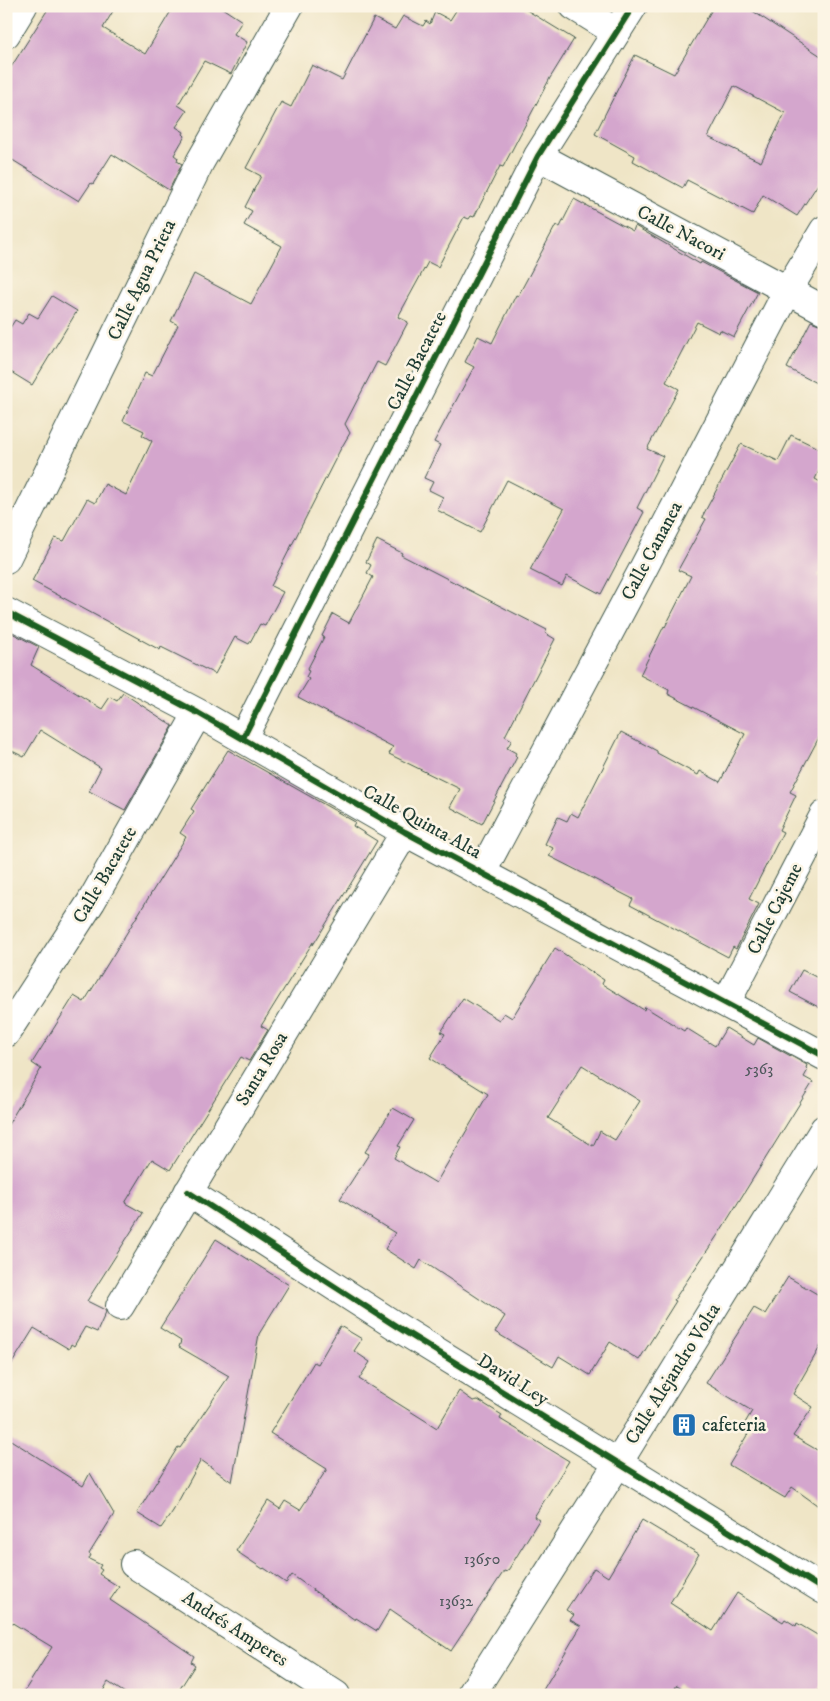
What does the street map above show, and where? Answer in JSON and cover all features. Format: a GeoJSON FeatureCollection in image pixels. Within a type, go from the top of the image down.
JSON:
{"type":"FeatureCollection","features":[{"type":"Feature","properties":{"kind":"street"},"geometry":{"type":"LineString","coordinates":[[6,34],[23,6]]}},
{"type":"Feature","properties":{"kind":"street","name":"Calle Agua Prieta"},"geometry":{"type":"LineString","coordinates":[[6,559],[200,162],[289,6]]}},
{"type":"Feature","properties":{"kind":"street"},"geometry":{"type":"LineString","coordinates":[[574,6],[616,32]]}},
{"type":"Feature","properties":{"kind":"street","name":"Calle Bacatete"},"geometry":{"type":"LineString","coordinates":[[243,738],[538,156],[633,6]]}},
{"type":"Feature","properties":{"kind":"street","name":"Calle Nacori"},"geometry":{"type":"LineString","coordinates":[[538,156],[824,310]]}},
{"type":"Feature","properties":{"kind":"street","name":"Calle Cananea"},"geometry":{"type":"LineString","coordinates":[[482,872],[642,571],[788,290],[824,230]]}},
{"type":"Feature","properties":{"kind":"street","name":"Calle Quinta Alta"},"geometry":{"type":"LineString","coordinates":[[6,612],[198,713],[405,832],[824,1056]]}},
{"type":"Feature","properties":{"kind":"street","name":"Calle Bacatete"},"geometry":{"type":"LineString","coordinates":[[6,1033],[91,902],[198,713]]}},
{"type":"Feature","properties":{"kind":"street","name":"Calle Cajeme"},"geometry":{"type":"LineString","coordinates":[[726,1003],[824,815]]}},
{"type":"Feature","properties":{"kind":"street","name":"Santa Rosa"},"geometry":{"type":"LineString","coordinates":[[120,1306],[405,832]]}},
{"type":"Feature","properties":{"kind":"street","name":"Calle Alejandro Volta"},"geometry":{"type":"LineString","coordinates":[[471,1695],[618,1463],[824,1129]]}},
{"type":"Feature","properties":{"kind":"street","name":"David Ley"},"geometry":{"type":"LineString","coordinates":[[188,1192],[399,1328],[824,1590]]}},
{"type":"Feature","properties":{"kind":"street","name":"Andrés Amperes"},"geometry":{"type":"LineString","coordinates":[[134,1564],[336,1695]]}},
{"type":"Feature","properties":{"kind":"building"},"geometry":{"type":"Polygon","coordinates":[[[50,6],[116,6],[103,28],[145,54],[174,6],[219,6],[242,21],[234,34],[247,42],[231,74],[204,61],[178,105],[187,111],[176,127],[184,132],[185,136],[174,155],[178,158],[177,161],[182,164],[169,190],[112,154],[93,184],[91,183],[79,201],[6,156],[6,75],[50,6]]]}},
{"type":"Feature","properties":{"kind":"building"},"geometry":{"type":"Polygon","coordinates":[[[459,6],[520,6],[574,39],[550,78],[503,167],[500,166],[474,217],[471,216],[469,219],[464,217],[438,267],[428,262],[398,317],[408,322],[385,366],[377,362],[345,424],[350,433],[271,586],[283,592],[265,626],[260,624],[249,644],[235,637],[215,674],[161,647],[160,650],[32,581],[55,538],[64,541],[87,499],[95,503],[105,484],[126,495],[152,441],[142,435],[144,431],[123,421],[145,373],[152,376],[178,325],[171,321],[194,274],[251,304],[282,246],[244,225],[252,211],[245,207],[261,176],[246,168],[281,102],[291,107],[312,65],[342,80],[374,18],[395,29],[403,16],[423,26],[426,21],[430,24],[435,12],[450,20],[459,6]]]}},
{"type":"Feature","properties":{"kind":"building"},"geometry":{"type":"Polygon","coordinates":[[[714,6],[745,6],[824,58],[824,175],[797,216],[763,195],[753,214],[687,180],[683,188],[633,161],[635,156],[595,134],[635,55],[674,74],[714,6]],[[734,86],[708,137],[761,162],[785,113],[734,86]]]}},
{"type":"Feature","properties":{"kind":"building"},"geometry":{"type":"Polygon","coordinates":[[[574,199],[633,231],[635,226],[700,264],[701,262],[758,292],[734,337],[720,330],[719,333],[697,322],[666,382],[679,389],[647,449],[663,456],[637,508],[644,512],[601,594],[567,576],[562,586],[530,570],[564,509],[507,480],[480,532],[437,510],[443,497],[429,490],[433,482],[424,478],[440,445],[434,442],[474,367],[465,362],[478,336],[492,343],[516,295],[518,296],[556,225],[560,227],[574,199]]]}},
{"type":"Feature","properties":{"kind":"building"},"geometry":{"type":"Polygon","coordinates":[[[52,296],[77,311],[32,385],[6,369],[6,334],[15,320],[22,324],[29,313],[38,318],[52,296]]]}},
{"type":"Feature","properties":{"kind":"building"},"geometry":{"type":"Polygon","coordinates":[[[811,321],[824,326],[824,387],[787,368],[811,321]]]}},
{"type":"Feature","properties":{"kind":"building"},"geometry":{"type":"Polygon","coordinates":[[[791,435],[824,451],[824,461],[815,479],[824,484],[824,565],[818,576],[824,579],[824,728],[790,792],[796,795],[779,830],[783,832],[749,899],[759,904],[736,949],[733,947],[728,957],[630,905],[633,899],[549,856],[553,848],[545,844],[558,817],[567,821],[571,813],[578,817],[621,732],[698,775],[700,771],[720,782],[745,734],[668,694],[669,690],[640,675],[691,576],[678,570],[706,519],[702,517],[741,444],[778,461],[791,435]]]}},
{"type":"Feature","properties":{"kind":"building"},"geometry":{"type":"Polygon","coordinates":[[[377,540],[402,553],[401,555],[547,630],[545,633],[555,639],[505,736],[512,740],[507,748],[516,753],[517,757],[482,824],[450,807],[460,789],[389,754],[393,747],[298,697],[309,679],[306,677],[309,671],[307,670],[324,637],[322,636],[333,614],[349,623],[373,577],[367,573],[371,565],[366,562],[377,540]]]}},
{"type":"Feature","properties":{"kind":"building"},"geometry":{"type":"Polygon","coordinates":[[[6,630],[39,647],[31,665],[102,709],[110,697],[117,701],[123,693],[173,726],[125,810],[89,791],[101,768],[40,730],[24,757],[6,748],[6,630]]]}},
{"type":"Feature","properties":{"kind":"building"},"geometry":{"type":"Polygon","coordinates":[[[228,750],[355,822],[353,826],[377,841],[261,1026],[268,1030],[249,1061],[241,1057],[170,1170],[152,1159],[125,1203],[143,1213],[87,1301],[106,1312],[97,1332],[85,1327],[74,1346],[71,1344],[69,1349],[34,1328],[6,1373],[6,1128],[41,1069],[32,1063],[74,996],[84,1002],[186,837],[180,833],[194,811],[191,809],[228,750]]]}},
{"type":"Feature","properties":{"kind":"building"},"geometry":{"type":"Polygon","coordinates":[[[555,948],[604,980],[602,984],[644,1010],[645,1007],[684,1031],[686,1028],[715,1046],[726,1028],[754,1045],[758,1038],[807,1065],[806,1068],[808,1070],[804,1077],[813,1082],[721,1230],[674,1300],[676,1301],[639,1360],[610,1342],[590,1375],[559,1356],[553,1367],[495,1332],[505,1316],[421,1260],[416,1269],[385,1249],[395,1233],[340,1199],[369,1154],[365,1152],[393,1108],[414,1120],[398,1146],[400,1147],[394,1158],[436,1183],[488,1094],[430,1058],[445,1034],[441,1032],[463,998],[499,1020],[504,1013],[512,1018],[555,948]],[[582,1065],[548,1118],[593,1146],[600,1131],[615,1140],[640,1101],[582,1065]]]}},
{"type":"Feature","properties":{"kind":"building"},"geometry":{"type":"Polygon","coordinates":[[[802,970],[824,981],[824,1010],[790,992],[802,970]]]}},
{"type":"Feature","properties":{"kind":"building"},"geometry":{"type":"Polygon","coordinates":[[[216,1239],[289,1285],[259,1334],[232,1482],[201,1460],[173,1511],[161,1528],[137,1513],[178,1447],[180,1448],[229,1376],[179,1347],[181,1341],[160,1328],[216,1239]]]}},
{"type":"Feature","properties":{"kind":"building"},"geometry":{"type":"Polygon","coordinates":[[[788,1277],[824,1298],[824,1340],[793,1394],[813,1407],[793,1436],[824,1454],[824,1510],[792,1487],[785,1498],[729,1465],[752,1427],[745,1423],[752,1411],[706,1383],[754,1308],[765,1314],[788,1277]]]}},
{"type":"Feature","properties":{"kind":"building"},"geometry":{"type":"Polygon","coordinates":[[[340,1326],[362,1339],[354,1351],[370,1362],[359,1379],[437,1428],[459,1391],[473,1401],[478,1400],[502,1415],[500,1419],[569,1461],[534,1517],[539,1520],[507,1572],[504,1571],[451,1651],[390,1609],[377,1631],[356,1618],[355,1620],[292,1575],[286,1583],[236,1551],[268,1501],[280,1509],[285,1501],[300,1510],[327,1469],[270,1433],[314,1362],[318,1364],[340,1326]]]}},
{"type":"Feature","properties":{"kind":"building"},"geometry":{"type":"Polygon","coordinates":[[[6,1437],[83,1486],[90,1473],[114,1514],[89,1554],[91,1555],[89,1559],[101,1565],[99,1568],[102,1570],[99,1574],[119,1587],[110,1600],[194,1656],[191,1662],[195,1665],[176,1695],[128,1695],[108,1682],[101,1695],[22,1695],[52,1647],[6,1619],[6,1437]]]}},
{"type":"Feature","properties":{"kind":"building"},"geometry":{"type":"Polygon","coordinates":[[[642,1520],[699,1554],[670,1603],[713,1631],[737,1593],[783,1622],[785,1619],[796,1626],[797,1623],[824,1639],[824,1682],[816,1695],[693,1695],[677,1685],[671,1695],[540,1695],[581,1626],[570,1620],[574,1615],[566,1610],[594,1568],[608,1577],[642,1520]]]}},
{"type":"Feature","properties":{"kind":"cycle path"},"geometry":{"type":"LineString","coordinates":[[243,738],[538,156],[633,6]]}},
{"type":"Feature","properties":{"kind":"cycle path"},"geometry":{"type":"LineString","coordinates":[[6,612],[198,713],[405,832],[824,1056]]}},
{"type":"Feature","properties":{"kind":"cycle path"},"geometry":{"type":"LineString","coordinates":[[188,1192],[399,1328],[824,1590]]}},
{"type":"Feature","properties":{"kind":"place","name":"cafeteria"},"geometry":{"type":"Point","coordinates":[684,1425]}}]}
